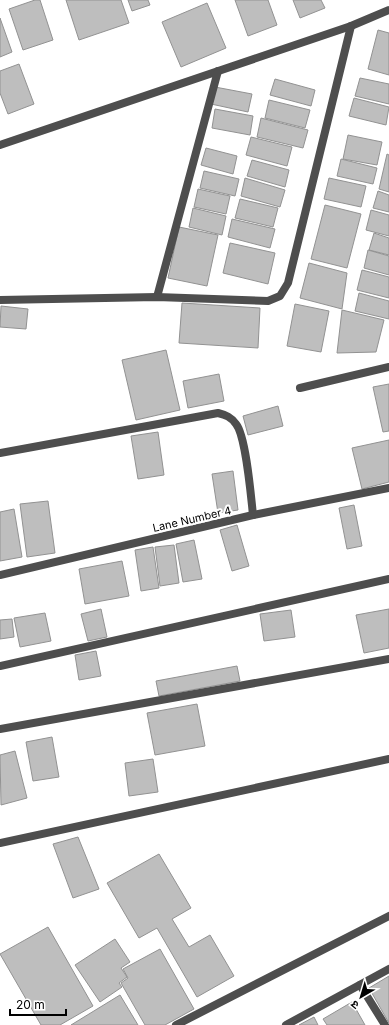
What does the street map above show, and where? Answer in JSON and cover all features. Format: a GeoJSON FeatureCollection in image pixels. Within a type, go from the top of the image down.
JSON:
{"type":"FeatureCollection","features":[{"type":"Feature","properties":{"kind":"street"},"geometry":{"type":"LineString","coordinates":[[0,145],[351,26],[389,10]]}},
{"type":"Feature","properties":{"kind":"street"},"geometry":{"type":"LineString","coordinates":[[0,300],[157,297],[268,302],[280,296],[288,283],[351,26]]}},
{"type":"Feature","properties":{"kind":"street"},"geometry":{"type":"LineString","coordinates":[[157,297],[218,71]]}},
{"type":"Feature","properties":{"kind":"street"},"geometry":{"type":"LineString","coordinates":[[300,388],[389,367]]}},
{"type":"Feature","properties":{"kind":"street"},"geometry":{"type":"LineString","coordinates":[[0,453],[218,413],[229,416],[238,425],[244,446],[253,515]]}},
{"type":"Feature","properties":{"kind":"street","name":"Lane Number 4"},"geometry":{"type":"LineString","coordinates":[[0,575],[253,515],[389,488]]}},
{"type":"Feature","properties":{"kind":"street"},"geometry":{"type":"LineString","coordinates":[[0,666],[389,579]]}},
{"type":"Feature","properties":{"kind":"street"},"geometry":{"type":"LineString","coordinates":[[0,729],[389,658]]}},
{"type":"Feature","properties":{"kind":"street"},"geometry":{"type":"LineString","coordinates":[[0,842],[389,759]]}},
{"type":"Feature","properties":{"kind":"street"},"geometry":{"type":"LineString","coordinates":[[176,1025],[389,916]]}},
{"type":"Feature","properties":{"kind":"street"},"geometry":{"type":"LineString","coordinates":[[286,1025],[389,969]]}},
{"type":"Feature","properties":{"kind":"street"},"geometry":{"type":"LineString","coordinates":[[360,985],[385,1025]]}},
{"type":"Feature","properties":{"kind":"building"},"geometry":{"type":"Polygon","coordinates":[[[35,0],[40,0],[53,40],[23,50],[9,9],[35,0]]]}},
{"type":"Feature","properties":{"kind":"building"},"geometry":{"type":"Polygon","coordinates":[[[66,0],[121,0],[129,23],[79,40],[66,0]]]}},
{"type":"Feature","properties":{"kind":"building"},"geometry":{"type":"Polygon","coordinates":[[[128,0],[148,0],[150,5],[132,11],[128,0]]]}},
{"type":"Feature","properties":{"kind":"building"},"geometry":{"type":"Polygon","coordinates":[[[235,0],[268,0],[277,25],[248,36],[235,0]]]}},
{"type":"Feature","properties":{"kind":"building"},"geometry":{"type":"Polygon","coordinates":[[[293,0],[321,0],[325,8],[300,18],[293,0]]]}},
{"type":"Feature","properties":{"kind":"building"},"geometry":{"type":"Polygon","coordinates":[[[207,3],[226,48],[181,67],[162,22],[207,3]]]}},
{"type":"Feature","properties":{"kind":"building"},"geometry":{"type":"Polygon","coordinates":[[[0,18],[12,52],[0,57],[0,18]]]}},
{"type":"Feature","properties":{"kind":"building"},"geometry":{"type":"Polygon","coordinates":[[[378,30],[389,33],[389,75],[368,69],[378,30]]]}},
{"type":"Feature","properties":{"kind":"building"},"geometry":{"type":"Polygon","coordinates":[[[19,64],[34,104],[8,114],[0,93],[0,71],[19,64]]]}},
{"type":"Feature","properties":{"kind":"building"},"geometry":{"type":"Polygon","coordinates":[[[360,78],[389,84],[389,104],[355,96],[360,78]]]}},
{"type":"Feature","properties":{"kind":"building"},"geometry":{"type":"Polygon","coordinates":[[[275,79],[315,90],[311,106],[270,95],[275,79]]]}},
{"type":"Feature","properties":{"kind":"building"},"geometry":{"type":"Polygon","coordinates":[[[215,87],[252,94],[248,112],[211,104],[215,87]]]}},
{"type":"Feature","properties":{"kind":"building"},"geometry":{"type":"Polygon","coordinates":[[[354,98],[389,107],[386,125],[349,116],[354,98]]]}},
{"type":"Feature","properties":{"kind":"building"},"geometry":{"type":"Polygon","coordinates":[[[269,100],[310,110],[305,128],[265,118],[269,100]]]}},
{"type":"Feature","properties":{"kind":"building"},"geometry":{"type":"Polygon","coordinates":[[[215,109],[253,116],[250,135],[212,128],[215,109]]]}},
{"type":"Feature","properties":{"kind":"building"},"geometry":{"type":"Polygon","coordinates":[[[261,118],[308,130],[303,148],[257,137],[261,118]]]}},
{"type":"Feature","properties":{"kind":"building"},"geometry":{"type":"Polygon","coordinates":[[[348,135],[382,142],[377,165],[343,159],[348,135]]]}},
{"type":"Feature","properties":{"kind":"building"},"geometry":{"type":"Polygon","coordinates":[[[251,137],[292,147],[287,166],[246,155],[251,137]]]}},
{"type":"Feature","properties":{"kind":"building"},"geometry":{"type":"Polygon","coordinates":[[[206,148],[237,156],[233,174],[201,165],[206,148]]]}},
{"type":"Feature","properties":{"kind":"building"},"geometry":{"type":"Polygon","coordinates":[[[387,154],[389,155],[389,192],[379,189],[387,154]]]}},
{"type":"Feature","properties":{"kind":"building"},"geometry":{"type":"Polygon","coordinates":[[[341,159],[377,168],[373,184],[337,176],[341,159]]]}},
{"type":"Feature","properties":{"kind":"building"},"geometry":{"type":"Polygon","coordinates":[[[252,160],[289,170],[285,187],[247,176],[252,160]]]}},
{"type":"Feature","properties":{"kind":"building"},"geometry":{"type":"Polygon","coordinates":[[[204,171],[239,179],[235,196],[200,188],[204,171]]]}},
{"type":"Feature","properties":{"kind":"building"},"geometry":{"type":"Polygon","coordinates":[[[245,178],[285,190],[280,207],[241,196],[245,178]]]}},
{"type":"Feature","properties":{"kind":"building"},"geometry":{"type":"Polygon","coordinates":[[[329,178],[366,186],[361,207],[324,199],[329,178]]]}},
{"type":"Feature","properties":{"kind":"building"},"geometry":{"type":"Polygon","coordinates":[[[198,189],[230,196],[226,214],[194,207],[198,189]]]}},
{"type":"Feature","properties":{"kind":"building"},"geometry":{"type":"Polygon","coordinates":[[[378,191],[389,195],[389,212],[373,208],[378,191]]]}},
{"type":"Feature","properties":{"kind":"building"},"geometry":{"type":"Polygon","coordinates":[[[240,199],[278,208],[273,227],[235,218],[240,199]]]}},
{"type":"Feature","properties":{"kind":"building"},"geometry":{"type":"Polygon","coordinates":[[[325,205],[361,214],[347,268],[311,259],[325,205]]]}},
{"type":"Feature","properties":{"kind":"building"},"geometry":{"type":"Polygon","coordinates":[[[193,208],[226,216],[222,235],[189,227],[193,208]]]}},
{"type":"Feature","properties":{"kind":"building"},"geometry":{"type":"Polygon","coordinates":[[[371,210],[389,215],[389,236],[366,230],[371,210]]]}},
{"type":"Feature","properties":{"kind":"building"},"geometry":{"type":"Polygon","coordinates":[[[232,219],[275,229],[270,248],[228,237],[232,219]]]}},
{"type":"Feature","properties":{"kind":"building"},"geometry":{"type":"Polygon","coordinates":[[[179,227],[218,235],[207,286],[168,278],[179,227]]]}},
{"type":"Feature","properties":{"kind":"building"},"geometry":{"type":"Polygon","coordinates":[[[374,233],[389,238],[389,255],[369,250],[374,233]]]}},
{"type":"Feature","properties":{"kind":"building"},"geometry":{"type":"Polygon","coordinates":[[[230,243],[275,253],[268,284],[223,273],[230,243]]]}},
{"type":"Feature","properties":{"kind":"building"},"geometry":{"type":"Polygon","coordinates":[[[368,250],[389,256],[389,275],[364,268],[368,250]]]}},
{"type":"Feature","properties":{"kind":"building"},"geometry":{"type":"Polygon","coordinates":[[[309,263],[347,273],[342,309],[300,298],[309,263]]]}},
{"type":"Feature","properties":{"kind":"building"},"geometry":{"type":"Polygon","coordinates":[[[362,270],[389,277],[389,298],[357,290],[362,270]]]}},
{"type":"Feature","properties":{"kind":"building"},"geometry":{"type":"Polygon","coordinates":[[[359,293],[389,301],[389,319],[355,311],[359,293]]]}},
{"type":"Feature","properties":{"kind":"building"},"geometry":{"type":"Polygon","coordinates":[[[182,303],[260,308],[258,348],[179,343],[182,303]]]}},
{"type":"Feature","properties":{"kind":"building"},"geometry":{"type":"Polygon","coordinates":[[[295,304],[329,311],[321,352],[287,346],[295,304]]]}},
{"type":"Feature","properties":{"kind":"building"},"geometry":{"type":"Polygon","coordinates":[[[1,306],[28,309],[26,329],[0,327],[1,306]]]}},
{"type":"Feature","properties":{"kind":"building"},"geometry":{"type":"Polygon","coordinates":[[[342,310],[384,320],[376,352],[337,353],[342,310]]]}},
{"type":"Feature","properties":{"kind":"building"},"geometry":{"type":"Polygon","coordinates":[[[166,350],[180,410],[136,420],[122,360],[166,350]]]}},
{"type":"Feature","properties":{"kind":"building"},"geometry":{"type":"Polygon","coordinates":[[[219,374],[224,401],[188,408],[183,381],[219,374]]]}},
{"type":"Feature","properties":{"kind":"building"},"geometry":{"type":"Polygon","coordinates":[[[389,384],[389,431],[383,432],[373,387],[389,384]]]}},
{"type":"Feature","properties":{"kind":"building"},"geometry":{"type":"Polygon","coordinates":[[[278,406],[283,426],[248,435],[243,416],[278,406]]]}},
{"type":"Feature","properties":{"kind":"building"},"geometry":{"type":"Polygon","coordinates":[[[158,432],[164,475],[138,479],[131,436],[158,432]]]}},
{"type":"Feature","properties":{"kind":"building"},"geometry":{"type":"Polygon","coordinates":[[[389,440],[389,482],[362,489],[352,448],[389,440]]]}},
{"type":"Feature","properties":{"kind":"building"},"geometry":{"type":"Polygon","coordinates":[[[233,471],[238,510],[218,513],[212,474],[233,471]]]}},
{"type":"Feature","properties":{"kind":"building"},"geometry":{"type":"Polygon","coordinates":[[[48,501],[55,553],[27,557],[20,504],[48,501]]]}},
{"type":"Feature","properties":{"kind":"building"},"geometry":{"type":"Polygon","coordinates":[[[354,505],[362,546],[347,549],[339,508],[354,505]]]}},
{"type":"Feature","properties":{"kind":"building"},"geometry":{"type":"Polygon","coordinates":[[[14,509],[22,557],[0,561],[0,512],[14,509]]]}},
{"type":"Feature","properties":{"kind":"building"},"geometry":{"type":"Polygon","coordinates":[[[237,525],[249,566],[232,571],[220,530],[237,525]]]}},
{"type":"Feature","properties":{"kind":"building"},"geometry":{"type":"Polygon","coordinates":[[[194,540],[202,579],[183,582],[176,544],[194,540]]]}},
{"type":"Feature","properties":{"kind":"building"},"geometry":{"type":"Polygon","coordinates":[[[174,545],[179,583],[160,586],[155,547],[174,545]]]}},
{"type":"Feature","properties":{"kind":"building"},"geometry":{"type":"Polygon","coordinates":[[[153,547],[159,588],[141,591],[135,550],[153,547]]]}},
{"type":"Feature","properties":{"kind":"building"},"geometry":{"type":"Polygon","coordinates":[[[122,561],[129,596],[85,604],[79,569],[122,561]]]}},
{"type":"Feature","properties":{"kind":"building"},"geometry":{"type":"Polygon","coordinates":[[[101,609],[107,637],[88,641],[81,614],[101,609]]]}},
{"type":"Feature","properties":{"kind":"building"},"geometry":{"type":"Polygon","coordinates":[[[389,609],[389,648],[364,653],[356,615],[389,609]]]}},
{"type":"Feature","properties":{"kind":"building"},"geometry":{"type":"Polygon","coordinates":[[[291,610],[295,637],[264,641],[260,614],[291,610]]]}},
{"type":"Feature","properties":{"kind":"building"},"geometry":{"type":"Polygon","coordinates":[[[45,613],[51,641],[20,647],[14,618],[45,613]]]}},
{"type":"Feature","properties":{"kind":"building"},"geometry":{"type":"Polygon","coordinates":[[[12,619],[14,637],[0,639],[0,620],[12,619]]]}},
{"type":"Feature","properties":{"kind":"building"},"geometry":{"type":"Polygon","coordinates":[[[96,651],[101,676],[79,680],[75,655],[96,651]]]}},
{"type":"Feature","properties":{"kind":"building"},"geometry":{"type":"Polygon","coordinates":[[[237,666],[240,681],[159,696],[156,681],[237,666]]]}},
{"type":"Feature","properties":{"kind":"building"},"geometry":{"type":"Polygon","coordinates":[[[197,704],[205,746],[155,755],[147,713],[197,704]]]}},
{"type":"Feature","properties":{"kind":"building"},"geometry":{"type":"Polygon","coordinates":[[[52,737],[59,777],[33,781],[26,742],[52,737]]]}},
{"type":"Feature","properties":{"kind":"building"},"geometry":{"type":"Polygon","coordinates":[[[15,751],[27,798],[1,805],[0,755],[15,751]]]}},
{"type":"Feature","properties":{"kind":"building"},"geometry":{"type":"Polygon","coordinates":[[[153,759],[158,792],[129,796],[125,763],[153,759]]]}},
{"type":"Feature","properties":{"kind":"building"},"geometry":{"type":"Polygon","coordinates":[[[78,837],[99,889],[73,898],[53,844],[78,837]]]}},
{"type":"Feature","properties":{"kind":"building"},"geometry":{"type":"Polygon","coordinates":[[[159,854],[191,908],[172,919],[189,947],[210,935],[234,976],[197,997],[157,928],[139,938],[107,883],[159,854]]]}},
{"type":"Feature","properties":{"kind":"building"},"geometry":{"type":"Polygon","coordinates":[[[48,927],[93,1006],[60,1025],[41,1025],[0,954],[48,927]]]}},
{"type":"Feature","properties":{"kind":"building"},"geometry":{"type":"Polygon","coordinates":[[[115,939],[130,962],[121,968],[127,977],[119,983],[122,987],[100,1002],[75,965],[115,939]]]}},
{"type":"Feature","properties":{"kind":"building"},"geometry":{"type":"Polygon","coordinates":[[[160,949],[194,1009],[165,1025],[145,1025],[121,983],[128,978],[123,969],[160,949]]]}},
{"type":"Feature","properties":{"kind":"building"},"geometry":{"type":"Polygon","coordinates":[[[389,976],[389,1023],[369,988],[389,976]]]}},
{"type":"Feature","properties":{"kind":"building"},"geometry":{"type":"Polygon","coordinates":[[[120,995],[138,1025],[71,1025],[120,995]]]}},
{"type":"Feature","properties":{"kind":"building"},"geometry":{"type":"Polygon","coordinates":[[[352,1002],[365,1025],[327,1025],[323,1019],[352,1002]]]}},
{"type":"Feature","properties":{"kind":"building"},"geometry":{"type":"Polygon","coordinates":[[[314,1017],[318,1025],[299,1025],[314,1017]]]}}]}
